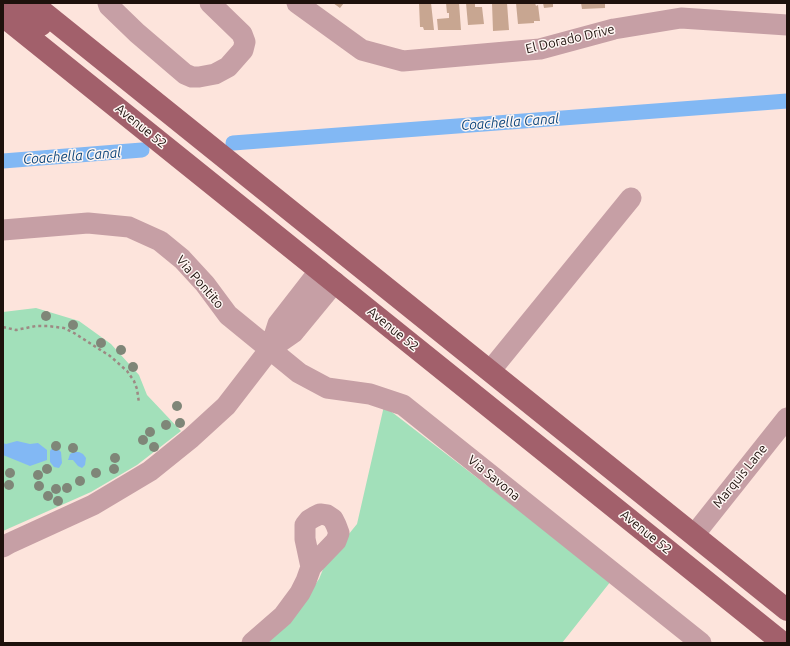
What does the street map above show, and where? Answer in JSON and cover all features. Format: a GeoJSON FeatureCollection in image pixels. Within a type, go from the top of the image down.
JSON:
{"type":"FeatureCollection","features":[{"type":"Feature","properties":{"kind":"main road"},"geometry":{"type":"LineString","coordinates":[[13,3],[56,38],[109,65]]}},
{"type":"Feature","properties":{"kind":"main road"},"geometry":{"type":"LineString","coordinates":[[32,3],[787,610]]}},
{"type":"Feature","properties":{"kind":"main road","name":"Avenue 52"},"geometry":{"type":"LineString","coordinates":[[3,16],[780,637]]}},
{"type":"Feature","properties":{"kind":"main road"},"geometry":{"type":"LineString","coordinates":[[327,276],[334,265],[343,268],[384,301],[428,321]]}},
{"type":"Feature","properties":{"kind":"main road"},"geometry":{"type":"LineString","coordinates":[[382,320],[425,340],[456,366],[472,372],[486,368]]}},
{"type":"Feature","properties":{"kind":"street"},"geometry":{"type":"LineString","coordinates":[[108,3],[109,6],[137,33],[185,74],[192,77],[215,74],[228,67],[243,50],[245,42],[242,34],[210,3]]}},
{"type":"Feature","properties":{"kind":"street","name":"El Dorado Drive"},"geometry":{"type":"LineString","coordinates":[[297,3],[362,50],[403,61],[540,49],[614,29],[680,18],[787,25]]}},
{"type":"Feature","properties":{"kind":"street"},"geometry":{"type":"LineString","coordinates":[[486,368],[631,198]]}},
{"type":"Feature","properties":{"kind":"street","name":"Via Pontito"},"geometry":{"type":"LineString","coordinates":[[3,230],[88,223],[129,227],[160,241],[182,259],[205,284],[228,315],[270,349]]}},
{"type":"Feature","properties":{"kind":"street"},"geometry":{"type":"LineString","coordinates":[[3,547],[93,505],[150,471],[191,438],[226,406],[270,349],[278,324],[327,276]]}},
{"type":"Feature","properties":{"kind":"street","name":"Via Savona"},"geometry":{"type":"LineString","coordinates":[[270,349],[299,373],[326,388],[370,394],[403,405],[701,643]]}},
{"type":"Feature","properties":{"kind":"street","name":"Marquis Lane"},"geometry":{"type":"LineString","coordinates":[[694,535],[787,418]]}},
{"type":"Feature","properties":{"kind":"street"},"geometry":{"type":"LineString","coordinates":[[252,643],[283,616],[300,593],[311,567]]}},
{"type":"Feature","properties":{"kind":"path"},"geometry":{"type":"LineString","coordinates":[[3,327],[16,330],[36,326],[48,326],[64,328],[74,333],[110,356],[127,371],[134,381],[139,403]]}},
{"type":"Feature","properties":{"kind":"green space"},"geometry":{"type":"Polygon","coordinates":[[[36,308],[79,321],[111,344],[139,375],[147,395],[181,431],[137,465],[91,492],[3,531],[3,312],[36,308]]]}},
{"type":"Feature","properties":{"kind":"green space"},"geometry":{"type":"Polygon","coordinates":[[[384,406],[611,581],[562,643],[263,643],[295,613],[319,579],[326,562],[357,524],[384,406]]]}},
{"type":"Feature","properties":{"kind":"water"},"geometry":{"type":"Polygon","coordinates":[[[17,441],[30,444],[38,443],[47,450],[47,460],[30,466],[3,455],[3,443],[6,444],[17,441]]]}},
{"type":"Feature","properties":{"kind":"water"},"geometry":{"type":"Polygon","coordinates":[[[52,448],[58,449],[61,452],[62,463],[59,468],[54,467],[50,462],[50,451],[52,448]]]}},
{"type":"Feature","properties":{"kind":"water"},"geometry":{"type":"Polygon","coordinates":[[[74,452],[83,454],[86,458],[85,465],[82,468],[73,460],[68,460],[70,454],[74,452]]]}},
{"type":"Feature","properties":{"kind":"building"},"geometry":{"type":"Polygon","coordinates":[[[333,3],[344,3],[340,8],[333,3]]]}},
{"type":"Feature","properties":{"kind":"building"},"geometry":{"type":"Polygon","coordinates":[[[419,3],[431,3],[434,30],[424,30],[423,27],[420,27],[419,3]]]}},
{"type":"Feature","properties":{"kind":"building"},"geometry":{"type":"Polygon","coordinates":[[[446,3],[459,3],[461,30],[438,30],[437,19],[449,18],[446,3]]]}},
{"type":"Feature","properties":{"kind":"building"},"geometry":{"type":"Polygon","coordinates":[[[466,3],[475,3],[475,7],[482,7],[484,24],[468,25],[466,3]]]}},
{"type":"Feature","properties":{"kind":"building"},"geometry":{"type":"Polygon","coordinates":[[[492,3],[507,3],[509,30],[493,31],[492,3]]]}},
{"type":"Feature","properties":{"kind":"building"},"geometry":{"type":"Polygon","coordinates":[[[516,3],[535,3],[536,6],[538,5],[540,21],[518,24],[516,3]]]}},
{"type":"Feature","properties":{"kind":"building"},"geometry":{"type":"Polygon","coordinates":[[[543,3],[553,3],[553,7],[544,8],[543,3]]]}},
{"type":"Feature","properties":{"kind":"building"},"geometry":{"type":"Polygon","coordinates":[[[581,3],[605,3],[605,8],[582,9],[581,3]]]}},
{"type":"Feature","properties":{"kind":"waterway","name":"Coachella Canal"},"geometry":{"type":"LineString","coordinates":[[233,143],[787,101]]}},
{"type":"Feature","properties":{"kind":"waterway","name":"Coachella Canal"},"geometry":{"type":"LineString","coordinates":[[3,161],[142,150]]}}]}
